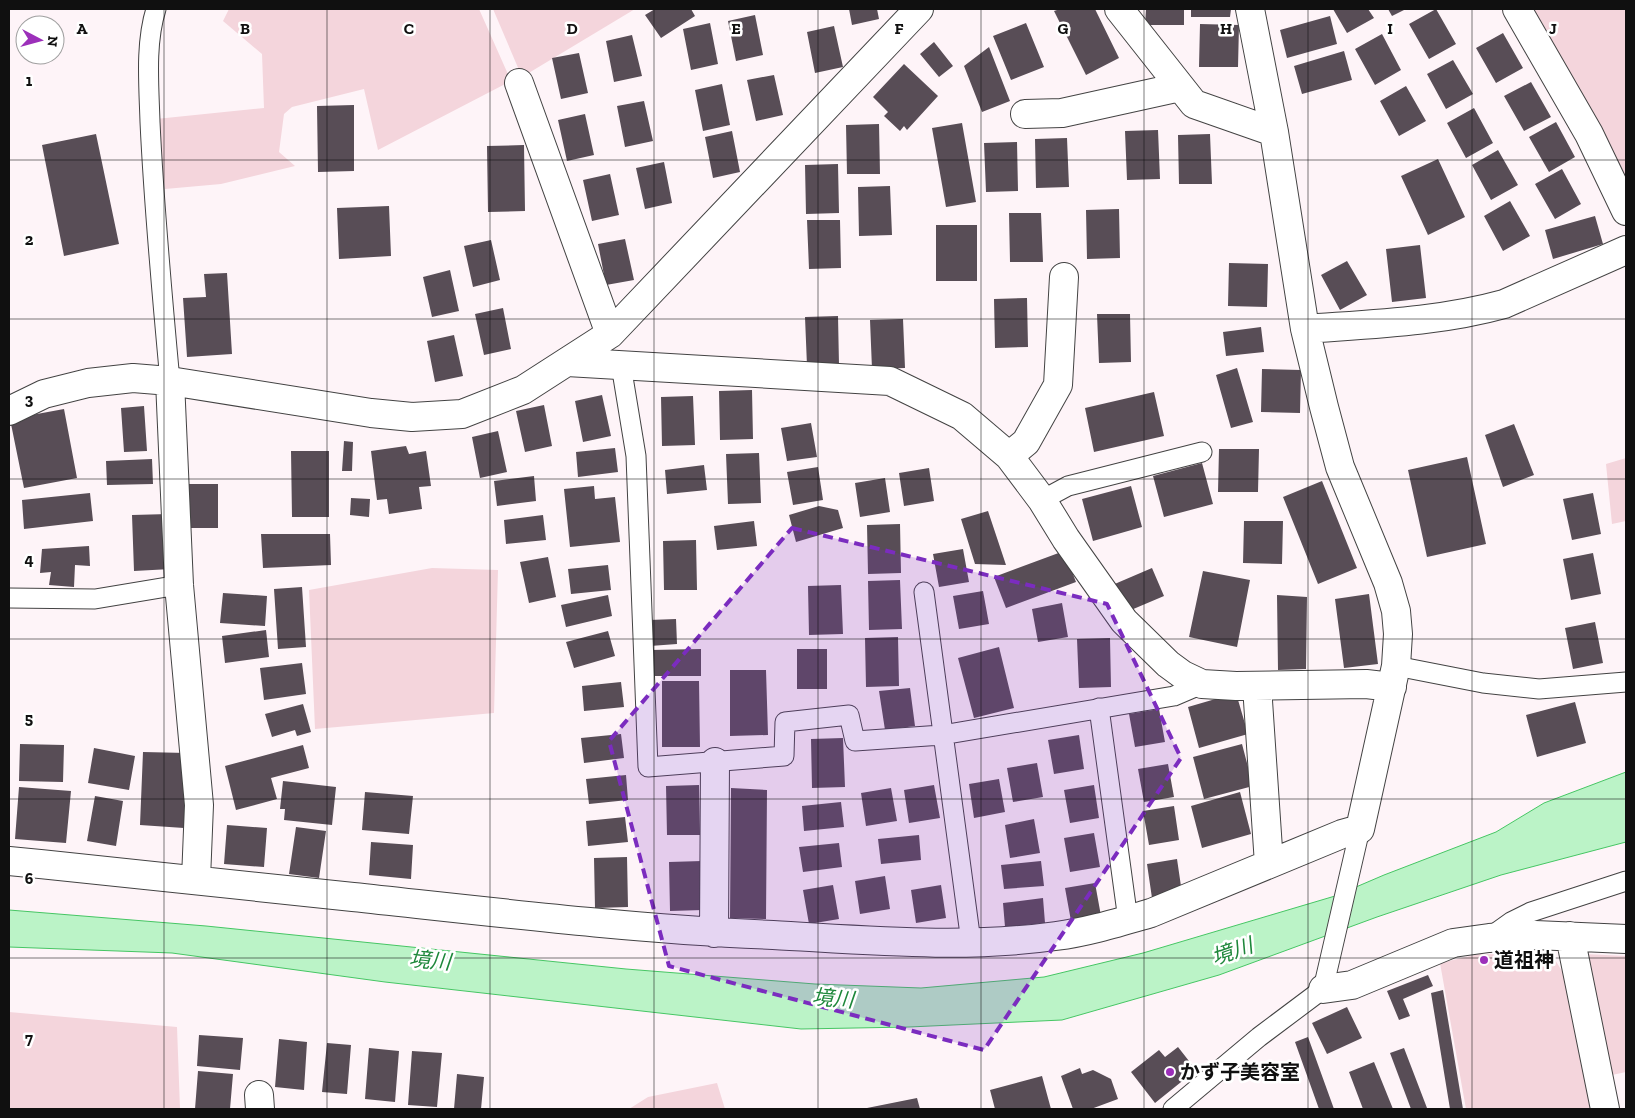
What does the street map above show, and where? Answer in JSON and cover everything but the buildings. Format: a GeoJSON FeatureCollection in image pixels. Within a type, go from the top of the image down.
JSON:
{"type":"FeatureCollection","features":[{"type":"Feature","properties":{"kind":"street"},"geometry":{"type":"LineString","coordinates":[[9,411],[44,394],[88,383],[133,378],[170,381],[371,413],[412,417],[462,414],[523,390],[610,334],[919,9]]}},
{"type":"Feature","properties":{"kind":"street"},"geometry":{"type":"LineString","coordinates":[[1119,9],[1194,104],[1274,132]]}},
{"type":"Feature","properties":{"kind":"street"},"geometry":{"type":"LineString","coordinates":[[9,861],[196,879],[542,918],[714,932],[970,942],[1058,936],[1128,920],[1151,913],[1342,834],[1358,838],[1394,676],[1398,634],[1396,612],[1388,583],[1340,467],[1305,329],[1274,132],[1250,9]]}},
{"type":"Feature","properties":{"kind":"street"},"geometry":{"type":"LineString","coordinates":[[1517,9],[1589,134],[1626,211]]}},
{"type":"Feature","properties":{"kind":"street"},"geometry":{"type":"LineString","coordinates":[[519,83],[610,334]]}},
{"type":"Feature","properties":{"kind":"street"},"geometry":{"type":"LineString","coordinates":[[1025,114],[1062,112],[1180,87]]}},
{"type":"Feature","properties":{"kind":"street"},"geometry":{"type":"LineString","coordinates":[[1305,329],[1439,318],[1483,310],[1504,304],[1626,250]]}},
{"type":"Feature","properties":{"kind":"street"},"geometry":{"type":"LineString","coordinates":[[1009,456],[1026,442],[1058,385],[1064,277]]}},
{"type":"Feature","properties":{"kind":"street"},"geometry":{"type":"LineString","coordinates":[[567,362],[890,381],[962,416],[1009,456],[1042,500],[1124,621],[1168,664],[1202,684],[1256,686],[1366,684],[1394,676]]}},
{"type":"Feature","properties":{"kind":"street"},"geometry":{"type":"LineString","coordinates":[[170,381],[179,585],[199,805],[196,879]]}},
{"type":"Feature","properties":{"kind":"street"},"geometry":{"type":"LineString","coordinates":[[1256,686],[1269,864]]}},
{"type":"Feature","properties":{"kind":"street"},"geometry":{"type":"LineString","coordinates":[[714,932],[715,762]]}},
{"type":"Feature","properties":{"kind":"street"},"geometry":{"type":"LineString","coordinates":[[1326,980],[1352,985],[1453,943],[1489,938],[1534,935],[1626,939]]}},
{"type":"Feature","properties":{"kind":"street"},"geometry":{"type":"LineString","coordinates":[[1570,936],[1604,1109]]}},
{"type":"Feature","properties":{"kind":"lane"},"geometry":{"type":"LineString","coordinates":[[156,9],[153,18],[150,59],[153,196],[170,381]]}},
{"type":"Feature","properties":{"kind":"lane"},"geometry":{"type":"LineString","coordinates":[[621,365],[636,456],[648,768],[784,756],[785,722],[849,716],[855,741],[942,735],[1174,696],[1202,684]]}},
{"type":"Feature","properties":{"kind":"lane"},"geometry":{"type":"LineString","coordinates":[[1042,500],[1068,486],[1202,452]]}},
{"type":"Feature","properties":{"kind":"lane"},"geometry":{"type":"LineString","coordinates":[[9,598],[96,599],[179,585]]}},
{"type":"Feature","properties":{"kind":"lane"},"geometry":{"type":"LineString","coordinates":[[924,592],[970,942]]}},
{"type":"Feature","properties":{"kind":"lane"},"geometry":{"type":"LineString","coordinates":[[1394,676],[1539,689],[1626,682]]}},
{"type":"Feature","properties":{"kind":"lane"},"geometry":{"type":"LineString","coordinates":[[1099,708],[1128,920]]}},
{"type":"Feature","properties":{"kind":"lane"},"geometry":{"type":"LineString","coordinates":[[1173,1109],[1326,980],[1358,838]]}},
{"type":"Feature","properties":{"kind":"lane"},"geometry":{"type":"LineString","coordinates":[[1489,938],[1511,922],[1531,912],[1626,881]]}},
{"type":"Feature","properties":{"kind":"highlighted area"},"geometry":{"type":"Polygon","coordinates":[[[792,528],[1107,604],[1181,758],[984,1050],[669,966],[609,741],[792,528]]]}},
{"type":"Feature","properties":{"kind":"shaded area"},"geometry":{"type":"Polygon","coordinates":[[[229,9],[479,9],[511,81],[378,150],[364,89],[292,107],[284,114],[279,152],[295,166],[221,184],[165,189],[156,119],[264,108],[262,54],[223,21],[229,9]]]}},
{"type":"Feature","properties":{"kind":"shaded area"},"geometry":{"type":"Polygon","coordinates":[[[493,9],[635,9],[522,77],[493,9]]]}},
{"type":"Feature","properties":{"kind":"shaded area"},"geometry":{"type":"Polygon","coordinates":[[[1528,9],[1626,9],[1626,193],[1528,9]]]}},
{"type":"Feature","properties":{"kind":"shaded area"},"geometry":{"type":"Polygon","coordinates":[[[1626,458],[1626,521],[1612,524],[1606,464],[1626,458]]]}},
{"type":"Feature","properties":{"kind":"shaded area"},"geometry":{"type":"Polygon","coordinates":[[[432,568],[498,570],[494,713],[315,729],[309,590],[432,568]]]}},
{"type":"Feature","properties":{"kind":"shaded area"},"geometry":{"type":"Polygon","coordinates":[[[1479,954],[1552,955],[1572,987],[1598,1109],[1466,1109],[1440,963],[1479,954]]]}},
{"type":"Feature","properties":{"kind":"shaded area"},"geometry":{"type":"Polygon","coordinates":[[[1584,954],[1626,956],[1626,1072],[1612,1075],[1584,954]]]}},
{"type":"Feature","properties":{"kind":"shaded area"},"geometry":{"type":"Polygon","coordinates":[[[9,1012],[177,1027],[180,1109],[9,1109],[9,1012]]]}},
{"type":"Feature","properties":{"kind":"shaded area"},"geometry":{"type":"Polygon","coordinates":[[[717,1083],[725,1109],[629,1109],[648,1097],[717,1083]]]}},
{"type":"Feature","properties":{"kind":"water","name":"境川"},"geometry":{"type":"Polygon","coordinates":[[[1626,772],[1626,842],[1501,875],[1377,917],[1219,975],[1062,1020],[909,1027],[801,1029],[385,982],[172,953],[9,947],[9,910],[206,926],[626,969],[815,984],[921,988],[1044,977],[1143,953],[1335,896],[1496,832],[1544,803],[1626,772]]]}},
{"type":"Feature","properties":{"kind":"place","name":"道祖神"},"geometry":{"type":"Point","coordinates":[1484,960]}},
{"type":"Feature","properties":{"kind":"place","name":"かず子美容室"},"geometry":{"type":"Point","coordinates":[1170,1072]}}]}
